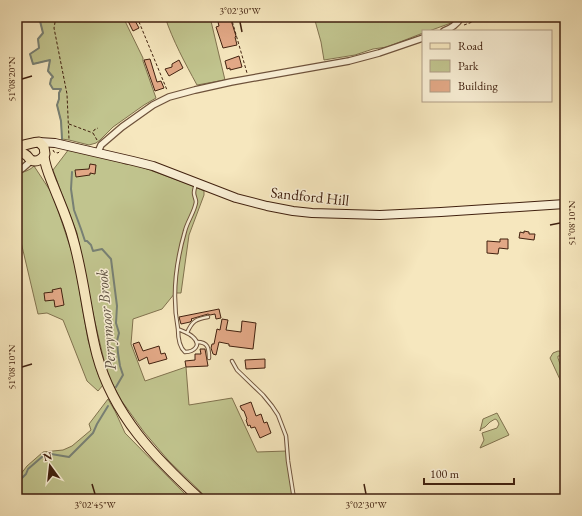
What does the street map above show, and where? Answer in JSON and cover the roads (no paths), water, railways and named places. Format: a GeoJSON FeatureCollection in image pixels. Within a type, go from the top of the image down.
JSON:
{"type":"FeatureCollection","features":[{"type":"Feature","properties":{"kind":"main road","name":"Sandford Hill"},"geometry":{"type":"LineString","coordinates":[[35,143],[50,142],[99,149],[153,166],[196,184],[236,198],[293,211],[312,213],[387,214],[565,204]]}},
{"type":"Feature","properties":{"kind":"main road"},"geometry":{"type":"LineString","coordinates":[[17,146],[35,143],[44,147],[48,173],[73,239],[95,346],[103,374],[110,390],[124,415],[146,445],[200,499]]}},
{"type":"Feature","properties":{"kind":"main road"},"geometry":{"type":"LineString","coordinates":[[32,159],[27,149],[35,143]]}},
{"type":"Feature","properties":{"kind":"main road"},"geometry":{"type":"LineString","coordinates":[[32,159],[42,159],[52,148],[65,145]]}},
{"type":"Feature","properties":{"kind":"main road"},"geometry":{"type":"LineString","coordinates":[[17,150],[32,159],[48,173]]}},
{"type":"Feature","properties":{"kind":"street"},"geometry":{"type":"LineString","coordinates":[[446,30],[455,26],[461,17]]}},
{"type":"Feature","properties":{"kind":"street"},"geometry":{"type":"LineString","coordinates":[[99,149],[122,127],[160,100],[195,90],[349,61],[379,53],[422,38]]}},
{"type":"Feature","properties":{"kind":"street"},"geometry":{"type":"LineString","coordinates":[[17,172],[32,159]]}},
{"type":"Feature","properties":{"kind":"lane"},"geometry":{"type":"LineString","coordinates":[[178,329],[188,333],[195,339],[196,348],[194,351],[185,352],[182,350],[178,336],[175,306],[179,254],[185,229],[196,202],[194,191],[196,184]]}},
{"type":"Feature","properties":{"kind":"lane"},"geometry":{"type":"LineString","coordinates":[[188,333],[190,326],[194,321],[199,318],[208,317]]}},
{"type":"Feature","properties":{"kind":"lane"},"geometry":{"type":"LineString","coordinates":[[196,342],[201,342],[207,345],[210,358]]}},
{"type":"Feature","properties":{"kind":"lane"},"geometry":{"type":"LineString","coordinates":[[232,362],[237,370],[263,395],[278,415],[286,436],[294,499]]}},
{"type":"Feature","properties":{"kind":"waterway","name":"Perrymoor Brook"},"geometry":{"type":"LineString","coordinates":[[39,17],[43,33],[38,39],[39,48],[30,54],[33,64],[50,60],[48,71],[53,77],[50,84],[53,89],[61,89],[57,105],[61,121],[62,139]]}},
{"type":"Feature","properties":{"kind":"waterway","name":"Perrymoor Brook"},"geometry":{"type":"LineString","coordinates":[[72,172],[71,189],[74,210],[85,241],[91,245],[93,251],[102,249],[111,259],[117,306],[116,323],[119,333],[117,341],[118,353],[123,375],[116,387]]}},
{"type":"Feature","properties":{"kind":"waterway","name":"Perrymoor Brook"},"geometry":{"type":"LineString","coordinates":[[17,483],[26,474],[28,469],[43,456],[51,454],[69,457],[93,433],[108,406]]}}]}
